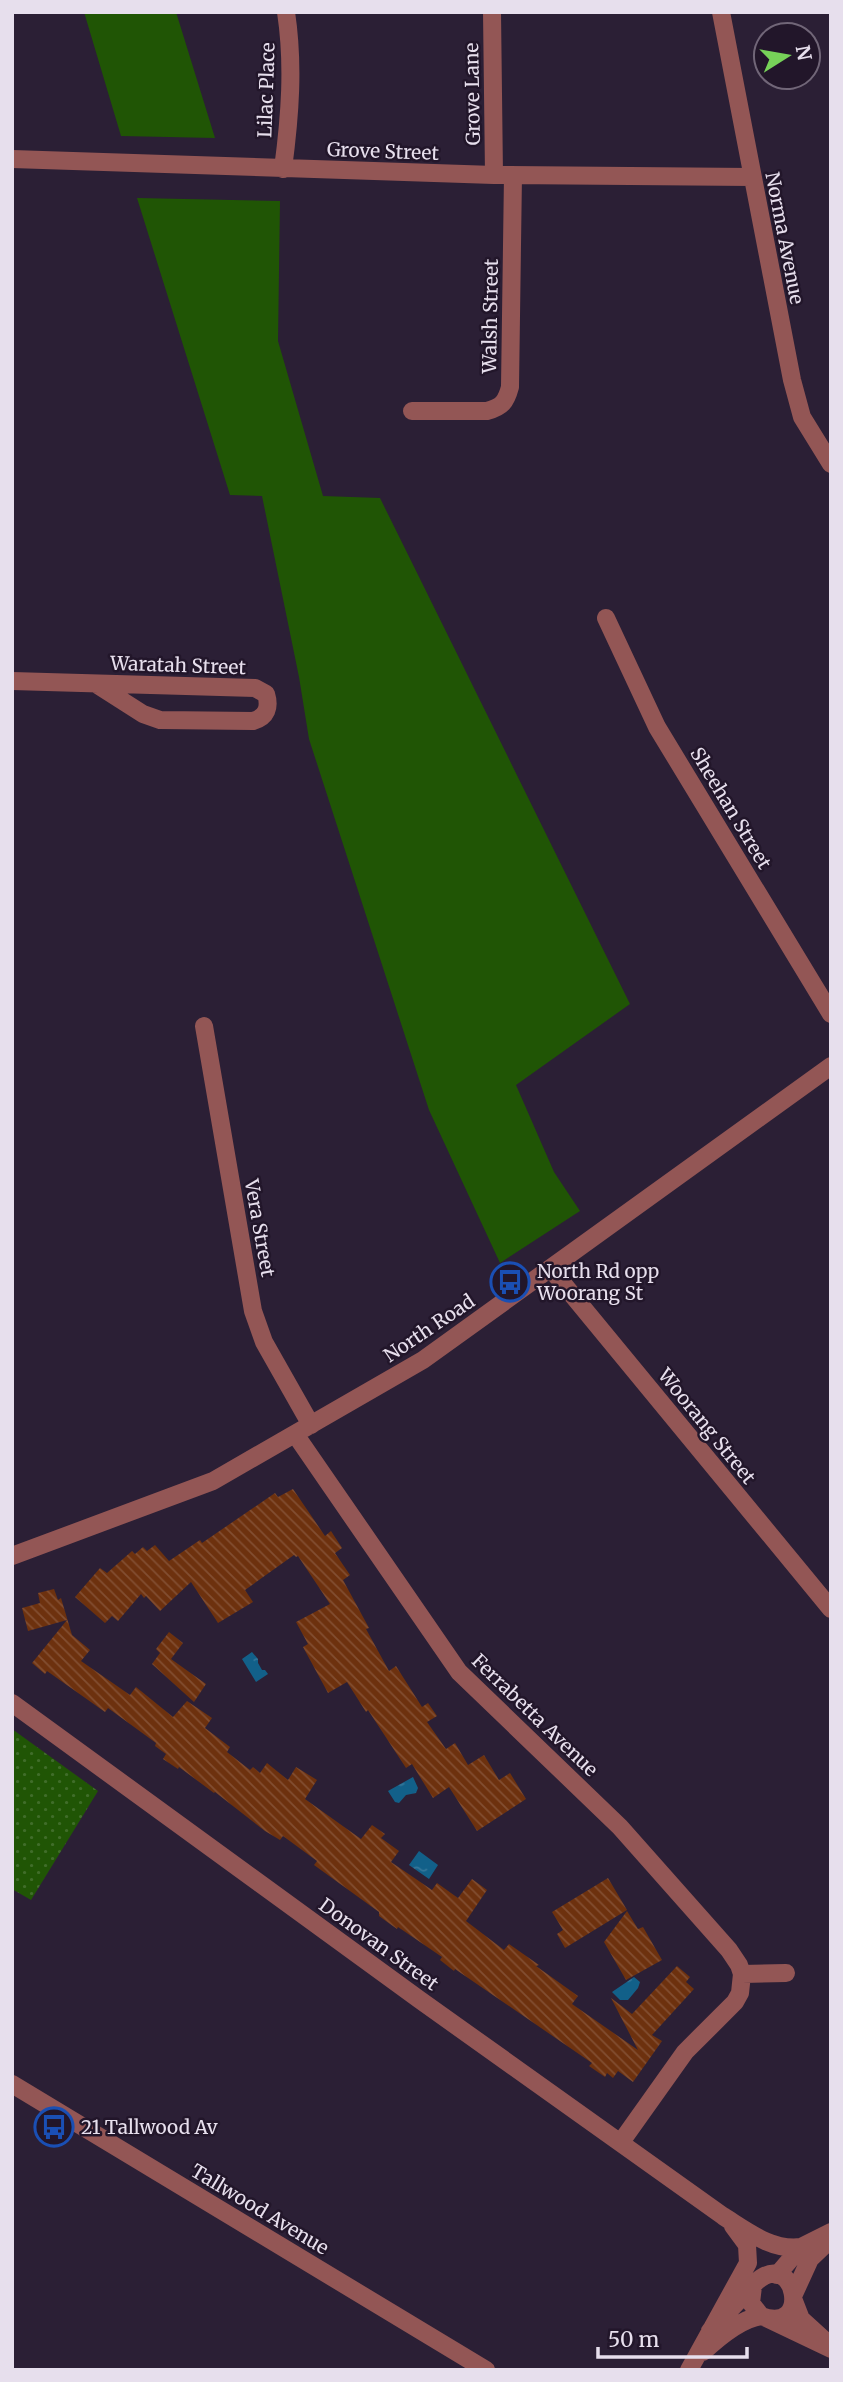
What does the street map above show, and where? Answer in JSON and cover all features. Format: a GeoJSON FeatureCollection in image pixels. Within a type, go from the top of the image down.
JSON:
{"type":"FeatureCollection","features":[{"type":"Feature","properties":{"kind":"street","name":"Lilac Place"},"geometry":{"type":"LineString","coordinates":[[283,169],[291,84],[291,47],[286,12]]}},
{"type":"Feature","properties":{"kind":"street","name":"Grove Lane"},"geometry":{"type":"LineString","coordinates":[[492,12],[494,175]]}},
{"type":"Feature","properties":{"kind":"street","name":"Norma Avenue"},"geometry":{"type":"LineString","coordinates":[[721,12],[792,380],[802,416],[831,464]]}},
{"type":"Feature","properties":{"kind":"street","name":"Grove Street"},"geometry":{"type":"LineString","coordinates":[[12,159],[494,175],[752,177]]}},
{"type":"Feature","properties":{"kind":"street","name":"Walsh Street"},"geometry":{"type":"LineString","coordinates":[[412,411],[487,411],[506,402],[510,387],[513,175]]}},
{"type":"Feature","properties":{"kind":"street","name":"Sheehan Street"},"geometry":{"type":"LineString","coordinates":[[606,618],[657,727],[831,1014]]}},
{"type":"Feature","properties":{"kind":"street","name":"Waratah Street"},"geometry":{"type":"LineString","coordinates":[[12,681],[255,688],[266,694],[268,703],[261,719],[253,721],[160,720],[143,714],[96,684]]}},
{"type":"Feature","properties":{"kind":"street","name":"Vera Street"},"geometry":{"type":"LineString","coordinates":[[204,1026],[253,1311],[264,1342],[312,1424]]}},
{"type":"Feature","properties":{"kind":"street","name":"North Road"},"geometry":{"type":"LineString","coordinates":[[12,1556],[213,1481],[423,1360],[831,1066]]}},
{"type":"Feature","properties":{"kind":"street","name":"Woorang Street"},"geometry":{"type":"LineString","coordinates":[[551,1269],[831,1609]]}},
{"type":"Feature","properties":{"kind":"street","name":"Ferrabetta Avenue"},"geometry":{"type":"LineString","coordinates":[[295,1434],[459,1672],[620,1827],[729,1950],[740,1965],[742,1974]]}},
{"type":"Feature","properties":{"kind":"street","name":"Donovan Street"},"geometry":{"type":"LineString","coordinates":[[12,1703],[723,2216],[775,2245],[802,2247]]}},
{"type":"Feature","properties":{"kind":"street"},"geometry":{"type":"LineString","coordinates":[[621,2142],[685,2052],[735,2002],[740,1993],[742,1974],[786,1973]]}},
{"type":"Feature","properties":{"kind":"street","name":"Tallwood Avenue"},"geometry":{"type":"LineString","coordinates":[[12,2084],[485,2370]]}},
{"type":"Feature","properties":{"kind":"street","name":"Donovan Street"},"geometry":{"type":"LineString","coordinates":[[710,2331],[748,2263],[749,2250],[745,2240],[723,2216]]}},
{"type":"Feature","properties":{"kind":"street","name":"Donovan Street"},"geometry":{"type":"LineString","coordinates":[[743,2228],[767,2255],[776,2275]]}},
{"type":"Feature","properties":{"kind":"street"},"geometry":{"type":"LineString","coordinates":[[692,2364],[710,2331],[760,2278],[776,2275],[802,2247],[831,2232]]}},
{"type":"Feature","properties":{"kind":"street"},"geometry":{"type":"LineString","coordinates":[[692,2364],[751,2318],[784,2316],[810,2259],[831,2239]]}},
{"type":"Feature","properties":{"kind":"street"},"geometry":{"type":"LineString","coordinates":[[776,2275],[790,2283],[802,2319],[831,2347]]}},
{"type":"Feature","properties":{"kind":"street"},"geometry":{"type":"LineString","coordinates":[[752,2286],[751,2303],[764,2317],[831,2347]]}},
{"type":"Feature","properties":{"kind":"green space"},"geometry":{"type":"Polygon","coordinates":[[[84,12],[176,12],[215,138],[121,136],[84,12]]]}},
{"type":"Feature","properties":{"kind":"green space"},"geometry":{"type":"Polygon","coordinates":[[[137,198],[280,201],[278,341],[323,496],[380,498],[630,1004],[516,1085],[554,1172],[580,1211],[500,1263],[429,1110],[309,739],[262,496],[230,495],[137,198]]]}},
{"type":"Feature","properties":{"kind":"green space"},"geometry":{"type":"Polygon","coordinates":[[[12,1729],[98,1791],[31,1900],[12,1889],[12,1729]]]}},
{"type":"Feature","properties":{"kind":"water"},"geometry":{"type":"Polygon","coordinates":[[[252,1652],[262,1670],[268,1674],[256,1682],[242,1659],[252,1652]]]}},
{"type":"Feature","properties":{"kind":"water"},"geometry":{"type":"Polygon","coordinates":[[[413,1777],[418,1788],[416,1793],[406,1795],[399,1803],[395,1802],[388,1791],[413,1777]]]}},
{"type":"Feature","properties":{"kind":"water"},"geometry":{"type":"Polygon","coordinates":[[[419,1851],[438,1865],[429,1879],[409,1865],[419,1851]]]}},
{"type":"Feature","properties":{"kind":"water"},"geometry":{"type":"Polygon","coordinates":[[[634,1977],[640,1982],[638,1988],[628,2000],[620,2000],[612,1992],[634,1977]]]}},
{"type":"Feature","properties":{"kind":"building"},"geometry":{"type":"Polygon","coordinates":[[[293,1489],[325,1536],[331,1531],[342,1548],[335,1553],[350,1575],[343,1580],[369,1628],[366,1629],[389,1671],[396,1666],[422,1707],[428,1703],[437,1716],[427,1722],[446,1749],[455,1743],[468,1765],[484,1755],[499,1780],[510,1773],[526,1799],[477,1831],[449,1787],[433,1798],[412,1764],[406,1768],[347,1682],[328,1693],[303,1647],[308,1644],[296,1622],[330,1604],[298,1556],[294,1555],[245,1590],[253,1602],[218,1623],[191,1582],[160,1611],[141,1594],[118,1621],[112,1616],[105,1623],[75,1597],[100,1568],[107,1573],[132,1551],[135,1554],[143,1547],[147,1551],[155,1545],[169,1561],[200,1540],[202,1543],[275,1493],[278,1497],[293,1489]]]}},
{"type":"Feature","properties":{"kind":"building"},"geometry":{"type":"Polygon","coordinates":[[[54,1589],[58,1600],[61,1598],[72,1635],[90,1650],[81,1661],[130,1695],[136,1687],[173,1717],[187,1701],[212,1718],[205,1728],[230,1747],[227,1752],[250,1770],[253,1767],[260,1773],[267,1763],[288,1780],[296,1767],[317,1780],[305,1799],[361,1839],[372,1825],[385,1834],[381,1838],[399,1851],[391,1862],[432,1890],[437,1883],[458,1898],[472,1879],[487,1890],[466,1921],[504,1950],[509,1944],[539,1965],[536,1966],[578,1996],[572,2004],[638,2050],[611,1998],[632,2014],[677,1966],[690,1977],[686,1982],[694,1989],[652,2035],[662,2041],[633,2082],[618,2071],[613,2078],[607,2073],[605,2077],[589,2066],[592,2063],[455,1969],[454,1971],[440,1960],[442,1957],[379,1916],[379,1912],[314,1865],[317,1861],[283,1836],[280,1840],[265,1831],[215,1792],[163,1759],[166,1754],[155,1746],[156,1743],[108,1708],[105,1712],[32,1663],[67,1620],[28,1631],[22,1608],[40,1603],[38,1593],[54,1589]]]}},
{"type":"Feature","properties":{"kind":"building"},"geometry":{"type":"Polygon","coordinates":[[[169,1632],[183,1643],[171,1659],[206,1684],[194,1702],[152,1664],[160,1653],[156,1649],[169,1632]]]}},
{"type":"Feature","properties":{"kind":"building"},"geometry":{"type":"Polygon","coordinates":[[[608,1878],[627,1910],[565,1948],[557,1934],[563,1930],[552,1912],[608,1878]]]}},
{"type":"Feature","properties":{"kind":"building"},"geometry":{"type":"Polygon","coordinates":[[[627,1911],[638,1929],[643,1927],[662,1960],[626,1980],[604,1942],[627,1911]]]}},
{"type":"Feature","properties":{"kind":"place","name":"North Rd opp Woorang St"},"geometry":{"type":"Point","coordinates":[510,1282]}},
{"type":"Feature","properties":{"kind":"place","name":"21 Tallwood Av"},"geometry":{"type":"Point","coordinates":[54,2127]}}]}
